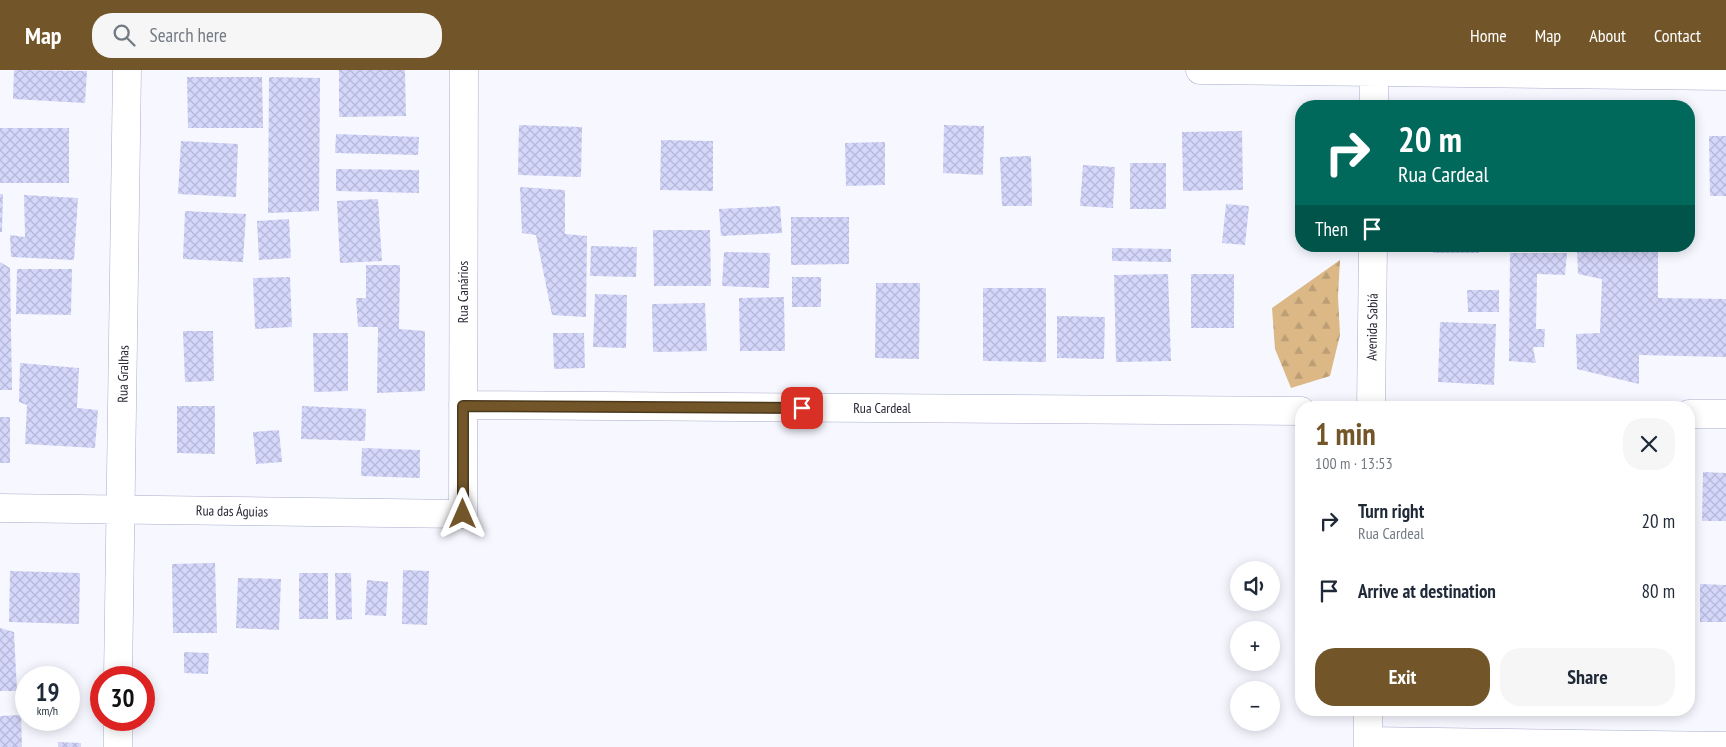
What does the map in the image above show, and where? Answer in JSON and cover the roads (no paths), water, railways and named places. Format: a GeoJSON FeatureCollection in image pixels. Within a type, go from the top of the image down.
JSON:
{"type":"FeatureCollection","features":[{"type":"Feature","properties":{"kind":"street","name":"Rua Gralhas"},"geometry":{"type":"LineString","coordinates":[[118,666],[127,70]]}},
{"type":"Feature","properties":{"kind":"street","name":"Rua Canários"},"geometry":{"type":"LineString","coordinates":[[463,514],[464,70]]}},
{"type":"Feature","properties":{"kind":"street"},"geometry":{"type":"LineString","coordinates":[[1200,70],[1726,76]]}},
{"type":"Feature","properties":{"kind":"street"},"geometry":{"type":"LineString","coordinates":[[1374,71],[1374,100]]}},
{"type":"Feature","properties":{"kind":"street","name":"Avenida Sabiá"},"geometry":{"type":"LineString","coordinates":[[1371,401],[1373,252]]}},
{"type":"Feature","properties":{"kind":"street","name":"Rua Cardeal"},"geometry":{"type":"LineString","coordinates":[[463,406],[1295,411]]}},
{"type":"Feature","properties":{"kind":"street"},"geometry":{"type":"LineString","coordinates":[[1695,414],[1726,414]]}},
{"type":"Feature","properties":{"kind":"street","name":"Rua das Águias"},"geometry":{"type":"LineString","coordinates":[[0,508],[463,514]]}},
{"type":"Feature","properties":{"kind":"street"},"geometry":{"type":"LineString","coordinates":[[1368,716],[1368,744],[1726,746]]}},
{"type":"Feature","properties":{"kind":"street"},"geometry":{"type":"LineString","coordinates":[[118,731],[118,747]]}}]}
